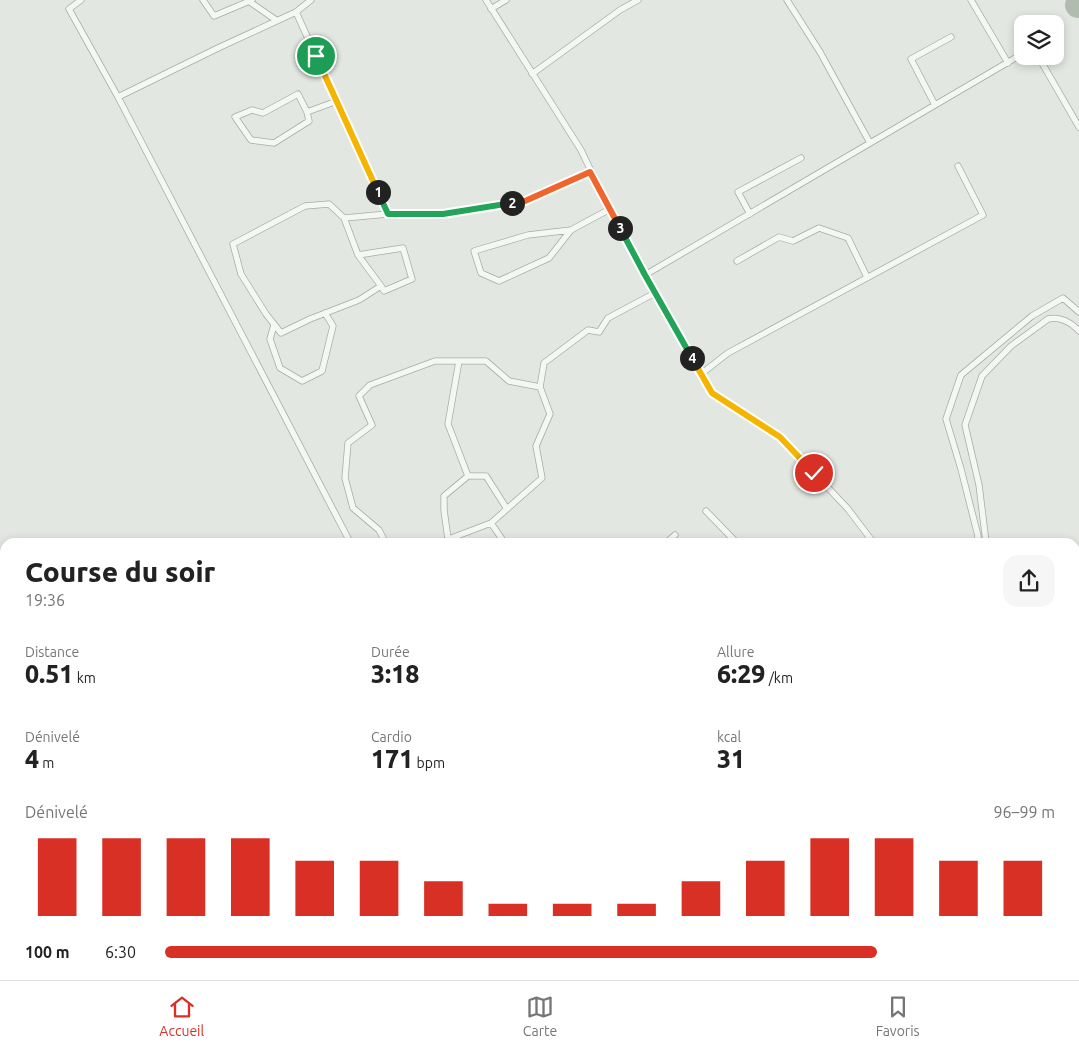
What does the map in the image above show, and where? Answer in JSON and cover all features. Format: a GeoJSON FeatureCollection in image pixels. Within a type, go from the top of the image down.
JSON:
{"type":"FeatureCollection","features":[{"type":"Feature","properties":{"kind":"lane"},"geometry":{"type":"LineString","coordinates":[[81,0],[69,8],[118,97],[348,538]]}},
{"type":"Feature","properties":{"kind":"lane"},"geometry":{"type":"LineString","coordinates":[[203,0],[214,16],[251,1],[276,20]]}},
{"type":"Feature","properties":{"kind":"lane"},"geometry":{"type":"LineString","coordinates":[[118,97],[296,12],[311,0]]}},
{"type":"Feature","properties":{"kind":"lane"},"geometry":{"type":"LineString","coordinates":[[486,0],[581,150],[590,172],[645,275],[712,393],[780,437],[848,509],[870,538]]}},
{"type":"Feature","properties":{"kind":"lane"},"geometry":{"type":"LineString","coordinates":[[491,9],[506,0]]}},
{"type":"Feature","properties":{"kind":"lane"},"geometry":{"type":"LineString","coordinates":[[532,74],[620,10],[638,0]]}},
{"type":"Feature","properties":{"kind":"lane"},"geometry":{"type":"LineString","coordinates":[[787,0],[820,52],[870,143]]}},
{"type":"Feature","properties":{"kind":"lane"},"geometry":{"type":"LineString","coordinates":[[971,0],[1008,63]]}},
{"type":"Feature","properties":{"kind":"lane"},"geometry":{"type":"LineString","coordinates":[[296,12],[388,214]]}},
{"type":"Feature","properties":{"kind":"lane"},"geometry":{"type":"LineString","coordinates":[[935,105],[911,59],[951,37]]}},
{"type":"Feature","properties":{"kind":"lane"},"geometry":{"type":"LineString","coordinates":[[645,275],[1014,59]]}},
{"type":"Feature","properties":{"kind":"lane"},"geometry":{"type":"LineString","coordinates":[[1043,65],[1079,127]]}},
{"type":"Feature","properties":{"kind":"lane"},"geometry":{"type":"LineString","coordinates":[[298,94],[307,112],[309,121],[274,143],[250,140],[235,117],[252,110],[262,113],[298,94]]}},
{"type":"Feature","properties":{"kind":"lane"},"geometry":{"type":"LineString","coordinates":[[307,112],[337,101]]}},
{"type":"Feature","properties":{"kind":"lane"},"geometry":{"type":"LineString","coordinates":[[750,214],[738,192],[801,158]]}},
{"type":"Feature","properties":{"kind":"lane"},"geometry":{"type":"LineString","coordinates":[[701,374],[728,353],[982,215],[958,166]]}},
{"type":"Feature","properties":{"kind":"lane"},"geometry":{"type":"LineString","coordinates":[[344,218],[388,214],[443,214],[525,201],[590,172]]}},
{"type":"Feature","properties":{"kind":"lane"},"geometry":{"type":"LineString","coordinates":[[358,255],[403,248],[412,279],[384,292],[381,286],[358,255],[344,218],[329,204],[305,206],[233,244],[241,274],[266,314],[281,333],[310,319],[359,300],[381,286]]}},
{"type":"Feature","properties":{"kind":"lane"},"geometry":{"type":"LineString","coordinates":[[571,230],[549,258],[499,281],[481,273],[474,251],[528,235],[571,230],[610,209]]}},
{"type":"Feature","properties":{"kind":"lane"},"geometry":{"type":"LineString","coordinates":[[737,261],[779,237],[793,240],[819,228],[848,238],[867,277]]}},
{"type":"Feature","properties":{"kind":"lane"},"geometry":{"type":"LineString","coordinates":[[451,538],[491,523],[542,478],[536,446],[550,414],[540,387],[544,363],[588,330],[599,332],[608,318],[655,293]]}},
{"type":"Feature","properties":{"kind":"lane"},"geometry":{"type":"LineString","coordinates":[[978,538],[946,419],[961,375],[1032,316],[1063,298],[1079,312]]}},
{"type":"Feature","properties":{"kind":"lane"},"geometry":{"type":"LineString","coordinates":[[274,325],[270,339],[280,368],[302,381],[322,371],[333,326],[326,313]]}},
{"type":"Feature","properties":{"kind":"lane"},"geometry":{"type":"LineString","coordinates":[[986,538],[979,485],[965,425],[982,376],[1011,346],[1048,319],[1055,317],[1073,325],[1079,331]]}},
{"type":"Feature","properties":{"kind":"lane"},"geometry":{"type":"LineString","coordinates":[[383,538],[379,530],[353,508],[345,478],[348,444],[372,425],[359,396],[370,385],[435,360],[486,362],[510,381],[540,387]]}},
{"type":"Feature","properties":{"kind":"lane"},"geometry":{"type":"LineString","coordinates":[[459,361],[448,424],[468,476]]}},
{"type":"Feature","properties":{"kind":"lane"},"geometry":{"type":"LineString","coordinates":[[448,538],[444,496],[468,476],[486,476],[507,509]]}},
{"type":"Feature","properties":{"kind":"lane"},"geometry":{"type":"LineString","coordinates":[[706,511],[732,538]]}},
{"type":"Feature","properties":{"kind":"lane"},"geometry":{"type":"LineString","coordinates":[[491,523],[501,538]]}},
{"type":"Feature","properties":{"kind":"lane"},"geometry":{"type":"LineString","coordinates":[[672,538],[675,535]]}},
{"type":"Feature","properties":{"kind":"route"},"geometry":{"type":"LineString","coordinates":[[316,56],[388,214],[443,214],[525,201],[590,172],[645,275],[712,393],[780,437],[814,473]]}}]}
